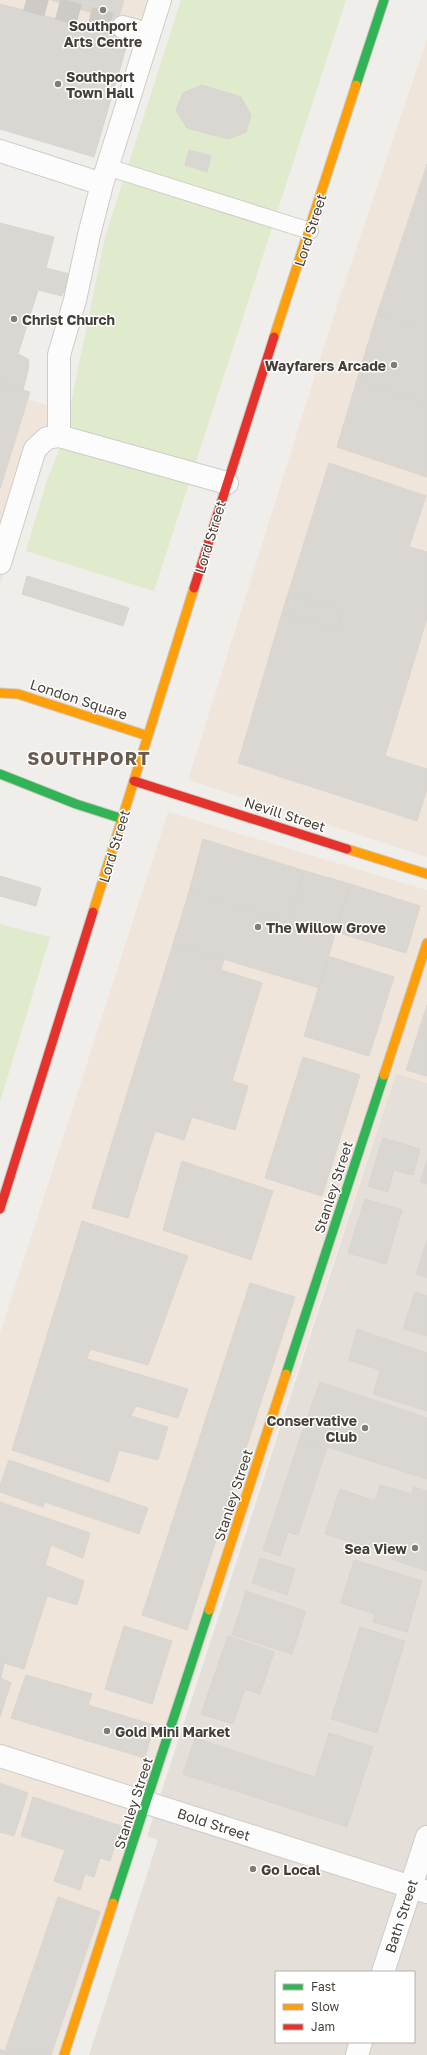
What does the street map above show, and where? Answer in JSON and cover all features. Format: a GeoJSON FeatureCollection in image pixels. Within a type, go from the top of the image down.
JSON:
{"type":"FeatureCollection","features":[{"type":"Feature","properties":{"kind":"main road","name":"Lord Street"},"geometry":{"type":"LineString","coordinates":[[0,1209],[227,483],[384,0]]}},
{"type":"Feature","properties":{"kind":"main road","name":"London Square"},"geometry":{"type":"LineString","coordinates":[[0,693],[18,694],[148,736]]}},
{"type":"Feature","properties":{"kind":"main road"},"geometry":{"type":"LineString","coordinates":[[0,774],[76,804],[123,819]]}},
{"type":"Feature","properties":{"kind":"main road","name":"Nevill Street"},"geometry":{"type":"LineString","coordinates":[[134,782],[427,874]]}},
{"type":"Feature","properties":{"kind":"main road","name":"Stanley Street"},"geometry":{"type":"LineString","coordinates":[[64,2055],[148,1803],[427,943]]}},
{"type":"Feature","properties":{"kind":"street"},"geometry":{"type":"LineString","coordinates":[[0,563],[35,449],[47,438],[59,436],[58,355],[75,300],[89,235],[105,175],[160,0]]}},
{"type":"Feature","properties":{"kind":"street"},"geometry":{"type":"LineString","coordinates":[[123,27],[149,34]]}},
{"type":"Feature","properties":{"kind":"street"},"geometry":{"type":"LineString","coordinates":[[0,151],[105,175]]}},
{"type":"Feature","properties":{"kind":"street","name":"Lord Street"},"geometry":{"type":"LineString","coordinates":[[59,436],[227,483]]}},
{"type":"Feature","properties":{"kind":"street","name":"Bold Street"},"geometry":{"type":"LineString","coordinates":[[0,1756],[418,1890]]}},
{"type":"Feature","properties":{"kind":"street","name":"Bath Street"},"geometry":{"type":"LineString","coordinates":[[383,1971],[418,1890],[427,1837]]}},
{"type":"Feature","properties":{"kind":"street"},"geometry":{"type":"LineString","coordinates":[[357,2055],[362,2043]]}},
{"type":"Feature","properties":{"kind":"lane"},"geometry":{"type":"LineString","coordinates":[[105,175],[310,231]]}},
{"type":"Feature","properties":{"kind":"shaded area"},"geometry":{"type":"Polygon","coordinates":[[[0,0],[168,0],[143,41],[0,7],[0,0]]]}},
{"type":"Feature","properties":{"kind":"shaded area"},"geometry":{"type":"Polygon","coordinates":[[[427,39],[427,857],[188,780],[337,305],[427,39]]]}},
{"type":"Feature","properties":{"kind":"shaded area"},"geometry":{"type":"Polygon","coordinates":[[[0,390],[53,407],[0,586],[0,390]]]}},
{"type":"Feature","properties":{"kind":"shaded area"},"geometry":{"type":"Polygon","coordinates":[[[168,812],[427,890],[427,1083],[396,1073],[69,2055],[0,2055],[0,1333],[168,812]]]}},
{"type":"Feature","properties":{"kind":"shaded area"},"geometry":{"type":"Polygon","coordinates":[[[396,1073],[427,1083],[427,2055],[89,2055],[158,1840],[147,1836],[396,1073]]]}},
{"type":"Feature","properties":{"kind":"green space"},"geometry":{"type":"Polygon","coordinates":[[[181,0],[346,0],[154,591],[26,551],[47,480],[64,437],[105,237],[181,0]]]}},
{"type":"Feature","properties":{"kind":"green space"},"geometry":{"type":"Polygon","coordinates":[[[0,924],[50,937],[0,1102],[0,924]]]}},
{"type":"Feature","properties":{"kind":"building","name":"Southport Arts Centre"},"geometry":{"type":"Polygon","coordinates":[[[51,0],[124,0],[118,21],[51,0]]]}},
{"type":"Feature","properties":{"kind":"building","name":"Southport Town Hall"},"geometry":{"type":"Polygon","coordinates":[[[0,4],[129,38],[94,157],[0,129],[0,4]]]}},
{"type":"Feature","properties":{"kind":"building"},"geometry":{"type":"Polygon","coordinates":[[[202,85],[241,97],[251,115],[246,132],[228,139],[187,128],[176,110],[183,93],[202,85]]]}},
{"type":"Feature","properties":{"kind":"building"},"geometry":{"type":"Polygon","coordinates":[[[189,150],[211,156],[207,172],[185,165],[189,150]]]}},
{"type":"Feature","properties":{"kind":"building"},"geometry":{"type":"Polygon","coordinates":[[[427,164],[427,330],[377,314],[427,164]]]}},
{"type":"Feature","properties":{"kind":"building","name":"Christ Church"},"geometry":{"type":"Polygon","coordinates":[[[0,223],[54,237],[46,268],[70,274],[62,296],[38,290],[18,354],[28,359],[29,366],[23,390],[0,383],[0,223]]]}},
{"type":"Feature","properties":{"kind":"building","name":"Wayfarers Arcade"},"geometry":{"type":"Polygon","coordinates":[[[377,314],[427,330],[427,404],[357,380],[377,314]]]}},
{"type":"Feature","properties":{"kind":"building"},"geometry":{"type":"Polygon","coordinates":[[[357,380],[427,404],[427,477],[337,447],[357,380]]]}},
{"type":"Feature","properties":{"kind":"building"},"geometry":{"type":"Polygon","coordinates":[[[0,383],[30,392],[0,489],[0,383]]]}},
{"type":"Feature","properties":{"kind":"building"},"geometry":{"type":"Polygon","coordinates":[[[329,463],[426,496],[409,547],[427,552],[427,618],[385,756],[427,769],[427,789],[417,821],[238,763],[282,613],[337,630],[343,611],[288,594],[329,463]]]}},
{"type":"Feature","properties":{"kind":"building"},"geometry":{"type":"Polygon","coordinates":[[[27,576],[129,608],[123,626],[22,594],[27,576]]]}},
{"type":"Feature","properties":{"kind":"building"},"geometry":{"type":"Polygon","coordinates":[[[288,594],[343,611],[337,630],[282,613],[288,594]]]}},
{"type":"Feature","properties":{"kind":"building"},"geometry":{"type":"Polygon","coordinates":[[[203,839],[305,871],[289,922],[189,892],[203,839]]]}},
{"type":"Feature","properties":{"kind":"building","name":"The Willow Grove"},"geometry":{"type":"Polygon","coordinates":[[[305,871],[350,884],[319,988],[173,944],[189,892],[289,922],[305,871]]]}},
{"type":"Feature","properties":{"kind":"building"},"geometry":{"type":"Polygon","coordinates":[[[0,876],[41,888],[36,906],[0,896],[0,876]]]}},
{"type":"Feature","properties":{"kind":"building"},"geometry":{"type":"Polygon","coordinates":[[[350,884],[420,906],[406,953],[336,932],[350,884]]]}},
{"type":"Feature","properties":{"kind":"building"},"geometry":{"type":"Polygon","coordinates":[[[173,944],[224,960],[221,970],[262,983],[232,1081],[248,1086],[235,1130],[192,1117],[184,1140],[155,1131],[128,1218],[92,1208],[173,944]]]}},
{"type":"Feature","properties":{"kind":"building"},"geometry":{"type":"Polygon","coordinates":[[[328,956],[394,977],[369,1056],[304,1036],[328,956]]]}},
{"type":"Feature","properties":{"kind":"building"},"geometry":{"type":"Polygon","coordinates":[[[427,1005],[427,1076],[406,1070],[427,1005]]]}},
{"type":"Feature","properties":{"kind":"building"},"geometry":{"type":"Polygon","coordinates":[[[303,1057],[360,1075],[322,1196],[265,1178],[303,1057]]]}},
{"type":"Feature","properties":{"kind":"building"},"geometry":{"type":"Polygon","coordinates":[[[383,1138],[420,1149],[413,1175],[394,1170],[388,1192],[368,1186],[383,1138]]]}},
{"type":"Feature","properties":{"kind":"building"},"geometry":{"type":"Polygon","coordinates":[[[427,1160],[427,1184],[420,1182],[427,1160]]]}},
{"type":"Feature","properties":{"kind":"building"},"geometry":{"type":"Polygon","coordinates":[[[182,1161],[273,1191],[251,1260],[163,1230],[182,1161]]]}},
{"type":"Feature","properties":{"kind":"building"},"geometry":{"type":"Polygon","coordinates":[[[365,1199],[402,1210],[386,1264],[348,1253],[365,1199]]]}},
{"type":"Feature","properties":{"kind":"building"},"geometry":{"type":"Polygon","coordinates":[[[82,1221],[188,1256],[148,1365],[90,1349],[87,1359],[188,1389],[178,1418],[136,1406],[131,1416],[168,1427],[158,1460],[119,1450],[109,1482],[12,1450],[82,1221]]]}},
{"type":"Feature","properties":{"kind":"building"},"geometry":{"type":"Polygon","coordinates":[[[427,1240],[427,1278],[416,1274],[427,1240]]]}},
{"type":"Feature","properties":{"kind":"building"},"geometry":{"type":"Polygon","coordinates":[[[250,1283],[295,1297],[187,1630],[142,1615],[250,1283]]]}},
{"type":"Feature","properties":{"kind":"building"},"geometry":{"type":"Polygon","coordinates":[[[415,1292],[427,1296],[427,1336],[403,1329],[415,1292]]]}},
{"type":"Feature","properties":{"kind":"building"},"geometry":{"type":"Polygon","coordinates":[[[357,1329],[427,1353],[427,1411],[373,1394],[380,1370],[349,1360],[357,1329]]]}},
{"type":"Feature","properties":{"kind":"building","name":"Conservative Club"},"geometry":{"type":"Polygon","coordinates":[[[320,1382],[427,1418],[427,1479],[300,1438],[320,1382]]]}},
{"type":"Feature","properties":{"kind":"building"},"geometry":{"type":"Polygon","coordinates":[[[300,1438],[327,1447],[298,1535],[288,1532],[280,1556],[263,1550],[300,1438]]]}},
{"type":"Feature","properties":{"kind":"building"},"geometry":{"type":"Polygon","coordinates":[[[9,1460],[148,1508],[139,1534],[45,1502],[43,1507],[0,1492],[0,1485],[9,1460]]]}},
{"type":"Feature","properties":{"kind":"building"},"geometry":{"type":"Polygon","coordinates":[[[380,1485],[412,1494],[414,1487],[427,1491],[427,1571],[391,1559],[391,1554],[325,1534],[340,1489],[375,1501],[380,1485]]]}},
{"type":"Feature","properties":{"kind":"building"},"geometry":{"type":"Polygon","coordinates":[[[0,1502],[90,1533],[83,1558],[51,1545],[45,1565],[84,1581],[77,1605],[47,1596],[24,1669],[4,1663],[1,1678],[11,1683],[0,1717],[0,1502]]]}},
{"type":"Feature","properties":{"kind":"building"},"geometry":{"type":"Polygon","coordinates":[[[260,1558],[295,1569],[287,1595],[252,1583],[260,1558]]]}},
{"type":"Feature","properties":{"kind":"building"},"geometry":{"type":"Polygon","coordinates":[[[354,1560],[422,1581],[407,1632],[373,1622],[375,1614],[341,1603],[354,1560]]]}},
{"type":"Feature","properties":{"kind":"building"},"geometry":{"type":"Polygon","coordinates":[[[246,1591],[306,1611],[292,1654],[232,1635],[246,1591]]]}},
{"type":"Feature","properties":{"kind":"building"},"geometry":{"type":"Polygon","coordinates":[[[124,1626],[172,1641],[152,1704],[105,1689],[124,1626]]]}},
{"type":"Feature","properties":{"kind":"building"},"geometry":{"type":"Polygon","coordinates":[[[360,1627],[405,1641],[377,1733],[331,1719],[360,1627]]]}},
{"type":"Feature","properties":{"kind":"building"},"geometry":{"type":"Polygon","coordinates":[[[228,1636],[274,1652],[260,1694],[245,1689],[233,1724],[201,1714],[228,1636]]]}},
{"type":"Feature","properties":{"kind":"building"},"geometry":{"type":"Polygon","coordinates":[[[26,1675],[92,1694],[88,1705],[154,1725],[145,1758],[11,1718],[26,1675]]]}},
{"type":"Feature","properties":{"kind":"building"},"geometry":{"type":"Polygon","coordinates":[[[329,1733],[373,1747],[347,1827],[183,1774],[195,1738],[315,1777],[329,1733]]]}},
{"type":"Feature","properties":{"kind":"building"},"geometry":{"type":"Polygon","coordinates":[[[0,1783],[28,1793],[14,1836],[0,1832],[0,1783]]]}},
{"type":"Feature","properties":{"kind":"building"},"geometry":{"type":"Polygon","coordinates":[[[33,1797],[121,1826],[110,1861],[100,1858],[94,1877],[85,1874],[80,1890],[54,1881],[65,1850],[21,1836],[33,1797]]]}},
{"type":"Feature","properties":{"kind":"building"},"geometry":{"type":"Polygon","coordinates":[[[58,1897],[100,1912],[51,2055],[0,2055],[0,2049],[5,2051],[58,1897]]]}},
{"type":"Feature","properties":{"kind":"tunnel"},"geometry":{"type":"LineString","coordinates":[[26,0],[123,27]]}},
{"type":"Feature","properties":{"kind":"traffic: fast"},"geometry":{"type":"LineString","coordinates":[[356,85],[384,0]]}},
{"type":"Feature","properties":{"kind":"traffic: fast"},"geometry":{"type":"LineString","coordinates":[[0,774],[76,804],[123,819]]}},
{"type":"Feature","properties":{"kind":"traffic: fast"},"geometry":{"type":"LineString","coordinates":[[286,1374],[384,1075]]}},
{"type":"Feature","properties":{"kind":"traffic: fast"},"geometry":{"type":"LineString","coordinates":[[113,1903],[209,1610]]}},
{"type":"Feature","properties":{"kind":"traffic: slow"},"geometry":{"type":"LineString","coordinates":[[274,337],[356,85]]}},
{"type":"Feature","properties":{"kind":"traffic: slow"},"geometry":{"type":"LineString","coordinates":[[93,912],[194,588]]}},
{"type":"Feature","properties":{"kind":"traffic: slow"},"geometry":{"type":"LineString","coordinates":[[0,693],[18,694],[148,736]]}},
{"type":"Feature","properties":{"kind":"traffic: slow"},"geometry":{"type":"LineString","coordinates":[[347,849],[427,874]]}},
{"type":"Feature","properties":{"kind":"traffic: slow"},"geometry":{"type":"LineString","coordinates":[[384,1075],[427,943]]}},
{"type":"Feature","properties":{"kind":"traffic: slow"},"geometry":{"type":"LineString","coordinates":[[209,1610],[286,1374]]}},
{"type":"Feature","properties":{"kind":"traffic: slow"},"geometry":{"type":"LineString","coordinates":[[64,2055],[113,1903]]}},
{"type":"Feature","properties":{"kind":"traffic: jam"},"geometry":{"type":"LineString","coordinates":[[194,588],[274,337]]}},
{"type":"Feature","properties":{"kind":"traffic: jam"},"geometry":{"type":"LineString","coordinates":[[134,781],[347,849]]}},
{"type":"Feature","properties":{"kind":"traffic: jam"},"geometry":{"type":"LineString","coordinates":[[0,1209],[93,912]]}},
{"type":"Feature","properties":{"kind":"place","name":"Southport Arts Centre"},"geometry":{"type":"Point","coordinates":[103,10]}},
{"type":"Feature","properties":{"kind":"place","name":"Southport Town Hall"},"geometry":{"type":"Point","coordinates":[58,84]}},
{"type":"Feature","properties":{"kind":"place","name":"Christ Church"},"geometry":{"type":"Point","coordinates":[14,319]}},
{"type":"Feature","properties":{"kind":"place","name":"Wayfarers Arcade"},"geometry":{"type":"Point","coordinates":[394,365]}},
{"type":"Feature","properties":{"kind":"place","name":"The Willow Grove"},"geometry":{"type":"Point","coordinates":[258,927]}},
{"type":"Feature","properties":{"kind":"place","name":"Conservative Club"},"geometry":{"type":"Point","coordinates":[365,1428]}},
{"type":"Feature","properties":{"kind":"place","name":"Sea View"},"geometry":{"type":"Point","coordinates":[415,1548]}},
{"type":"Feature","properties":{"kind":"place","name":"Gold Mini Market"},"geometry":{"type":"Point","coordinates":[107,1731]}},
{"type":"Feature","properties":{"kind":"place","name":"Go Local"},"geometry":{"type":"Point","coordinates":[253,1869]}},
{"type":"Feature","properties":{"kind":"district","name":"SOUTHPORT"},"geometry":{"type":"Point","coordinates":[89,758]}}]}
